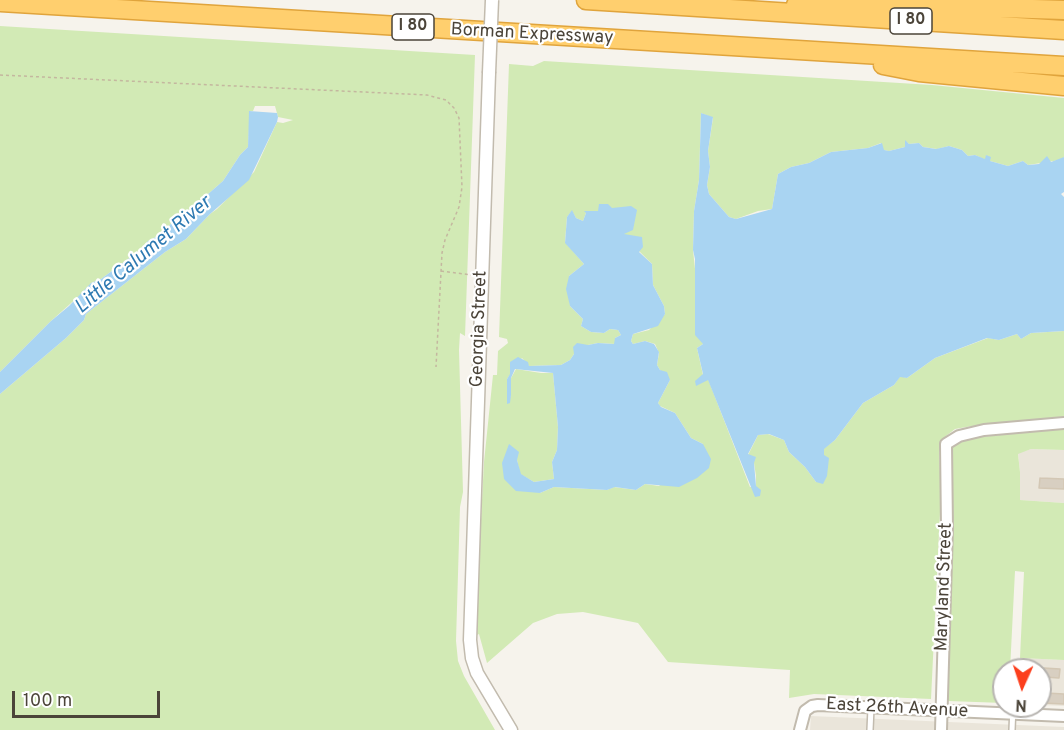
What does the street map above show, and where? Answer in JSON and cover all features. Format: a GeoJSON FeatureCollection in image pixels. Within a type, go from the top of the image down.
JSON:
{"type":"FeatureCollection","features":[{"type":"Feature","properties":{"kind":"highway","name":"Borman Expressway"},"geometry":{"type":"LineString","coordinates":[[586,0],[1064,30]]}},
{"type":"Feature","properties":{"kind":"highway","name":"Borman Expressway"},"geometry":{"type":"LineString","coordinates":[[0,2],[1064,66]]}},
{"type":"Feature","properties":{"kind":"highway"},"geometry":{"type":"LineString","coordinates":[[759,11],[814,2],[1064,10]]}},
{"type":"Feature","properties":{"kind":"highway"},"geometry":{"type":"LineString","coordinates":[[825,52],[919,72],[1064,86]]}},
{"type":"Feature","properties":{"kind":"street","name":"Georgia Street"},"geometry":{"type":"LineString","coordinates":[[492,0],[469,620],[472,658],[486,690],[512,730]]}},
{"type":"Feature","properties":{"kind":"street","name":"Maryland Street"},"geometry":{"type":"LineString","coordinates":[[941,730],[947,528],[946,444],[959,436],[984,430],[1064,423]]}},
{"type":"Feature","properties":{"kind":"street","name":"East 26th Avenue"},"geometry":{"type":"LineString","coordinates":[[800,730],[805,711],[818,705],[941,711],[992,710]]}},
{"type":"Feature","properties":{"kind":"lane"},"geometry":{"type":"LineString","coordinates":[[870,730],[871,708]]}},
{"type":"Feature","properties":{"kind":"path"},"geometry":{"type":"LineString","coordinates":[[0,75],[427,95],[446,100],[454,108],[459,118],[462,138],[462,187],[459,207],[443,247],[436,367]]}},
{"type":"Feature","properties":{"kind":"path"},"geometry":{"type":"LineString","coordinates":[[440,271],[482,276]]}},
{"type":"Feature","properties":{"kind":"shaded area"},"geometry":{"type":"Polygon","coordinates":[[[1031,449],[1064,450],[1064,503],[1020,500],[1018,453],[1031,449]]]}},
{"type":"Feature","properties":{"kind":"shaded area"},"geometry":{"type":"Polygon","coordinates":[[[1052,659],[1064,660],[1064,706],[1052,706],[1052,659]]]}},
{"type":"Feature","properties":{"kind":"shaded area"},"geometry":{"type":"Polygon","coordinates":[[[811,716],[1064,727],[1064,730],[810,730],[811,716]]]}},
{"type":"Feature","properties":{"kind":"green space"},"geometry":{"type":"Polygon","coordinates":[[[0,26],[475,55],[465,336],[460,333],[459,350],[463,492],[460,507],[456,641],[458,661],[464,676],[495,730],[0,730],[0,394],[66,338],[84,320],[86,314],[165,252],[186,239],[254,172],[277,122],[293,120],[278,117],[275,106],[255,106],[253,111],[250,111],[248,147],[223,181],[172,222],[164,233],[148,241],[139,251],[101,279],[91,283],[0,372],[0,26]]]}},
{"type":"Feature","properties":{"kind":"green space"},"geometry":{"type":"Polygon","coordinates":[[[544,61],[932,85],[1064,98],[1064,157],[1060,160],[1028,165],[1023,161],[1008,166],[990,161],[986,155],[986,160],[975,155],[968,156],[962,150],[949,146],[937,149],[923,147],[919,143],[909,144],[905,141],[905,147],[889,151],[883,150],[881,143],[868,148],[831,152],[778,174],[772,209],[758,211],[736,219],[729,217],[709,194],[708,151],[713,118],[701,113],[699,180],[694,211],[693,250],[703,344],[697,348],[703,375],[708,379],[750,487],[756,487],[756,476],[754,463],[748,455],[758,435],[768,434],[784,440],[789,452],[805,467],[816,482],[824,455],[823,449],[835,440],[863,403],[894,385],[900,376],[907,378],[935,358],[988,338],[999,340],[1017,334],[1021,339],[1031,333],[1064,331],[1064,418],[955,429],[946,436],[941,444],[939,453],[941,492],[931,699],[814,694],[789,698],[790,670],[668,662],[638,623],[583,612],[557,614],[533,623],[487,663],[479,634],[477,635],[477,596],[484,462],[493,375],[497,375],[498,351],[508,343],[507,339],[499,337],[509,64],[533,66],[544,61]],[[572,211],[567,217],[565,242],[584,264],[569,276],[570,306],[583,319],[581,326],[591,332],[604,333],[610,329],[618,330],[621,335],[615,338],[615,344],[588,345],[561,365],[529,366],[522,358],[507,379],[508,403],[511,395],[511,378],[516,369],[553,373],[558,427],[557,450],[552,462],[554,479],[534,482],[520,474],[517,460],[502,463],[540,493],[554,487],[607,490],[614,487],[636,490],[645,484],[659,486],[703,444],[691,438],[675,413],[658,403],[670,380],[657,365],[659,353],[655,344],[645,341],[633,344],[631,341],[633,334],[649,330],[665,314],[664,306],[653,285],[652,264],[599,211],[586,213],[583,221],[576,218],[572,211]]]}},
{"type":"Feature","properties":{"kind":"green space"},"geometry":{"type":"Polygon","coordinates":[[[1064,428],[1064,450],[1031,449],[1018,454],[1020,500],[1064,503],[1064,660],[1020,658],[1024,572],[1015,571],[1011,658],[992,658],[992,703],[948,701],[953,537],[951,536],[950,449],[958,442],[972,438],[1064,428]]]}},
{"type":"Feature","properties":{"kind":"water","name":"Little Calumet River"},"geometry":{"type":"Polygon","coordinates":[[[249,111],[277,113],[278,117],[249,180],[210,214],[186,239],[165,252],[86,314],[84,320],[66,338],[0,394],[0,372],[51,321],[91,283],[101,279],[139,251],[148,241],[164,233],[172,222],[223,181],[248,147],[249,111]]]}},
{"type":"Feature","properties":{"kind":"water"},"geometry":{"type":"Polygon","coordinates":[[[701,113],[713,117],[708,151],[709,194],[729,217],[736,219],[772,209],[778,174],[831,152],[868,148],[882,143],[884,150],[889,151],[905,147],[905,140],[909,144],[919,143],[923,147],[936,149],[949,146],[962,150],[968,156],[975,155],[985,159],[986,155],[991,157],[990,161],[1008,166],[1023,161],[1028,165],[1039,164],[1047,156],[1051,162],[1064,157],[1064,192],[1061,194],[1064,197],[1064,331],[1031,333],[1021,339],[1017,334],[999,340],[987,338],[935,358],[907,378],[900,377],[894,385],[863,403],[835,440],[824,449],[824,455],[829,458],[827,476],[823,484],[816,482],[805,467],[789,452],[784,440],[769,434],[758,435],[748,454],[756,457],[754,463],[756,486],[761,490],[760,496],[755,497],[708,380],[696,386],[695,381],[703,374],[697,348],[703,344],[695,335],[693,250],[694,211],[699,180],[701,113]]]}},
{"type":"Feature","properties":{"kind":"water"},"geometry":{"type":"Polygon","coordinates":[[[599,204],[608,204],[612,208],[631,206],[637,210],[633,230],[624,234],[642,237],[643,247],[639,252],[652,264],[653,285],[664,306],[665,314],[658,326],[633,334],[631,341],[633,344],[645,341],[654,344],[659,352],[657,365],[660,370],[667,372],[670,380],[658,403],[661,407],[675,413],[691,438],[703,444],[711,459],[709,468],[697,478],[679,487],[645,484],[636,490],[615,487],[607,490],[554,487],[540,493],[516,491],[504,479],[502,463],[509,444],[519,452],[517,460],[521,474],[534,482],[554,479],[552,462],[557,450],[558,427],[553,373],[515,369],[511,378],[510,403],[507,404],[510,362],[518,357],[528,362],[529,366],[561,365],[570,360],[574,354],[573,347],[577,343],[614,344],[615,338],[621,335],[618,330],[610,329],[604,333],[591,332],[581,326],[583,319],[570,306],[566,289],[569,276],[584,264],[565,243],[567,217],[572,210],[576,218],[583,221],[586,213],[584,211],[598,211],[599,204]]]}},
{"type":"Feature","properties":{"kind":"building"},"geometry":{"type":"Polygon","coordinates":[[[1040,478],[1064,479],[1064,489],[1039,488],[1040,478]]]}},
{"type":"Feature","properties":{"kind":"building"},"geometry":{"type":"Polygon","coordinates":[[[1052,668],[1060,669],[1059,678],[1052,678],[1052,668]]]}},
{"type":"Feature","properties":{"kind":"building"},"geometry":{"type":"Polygon","coordinates":[[[1052,693],[1064,694],[1064,704],[1052,703],[1052,693]]]}}]}
